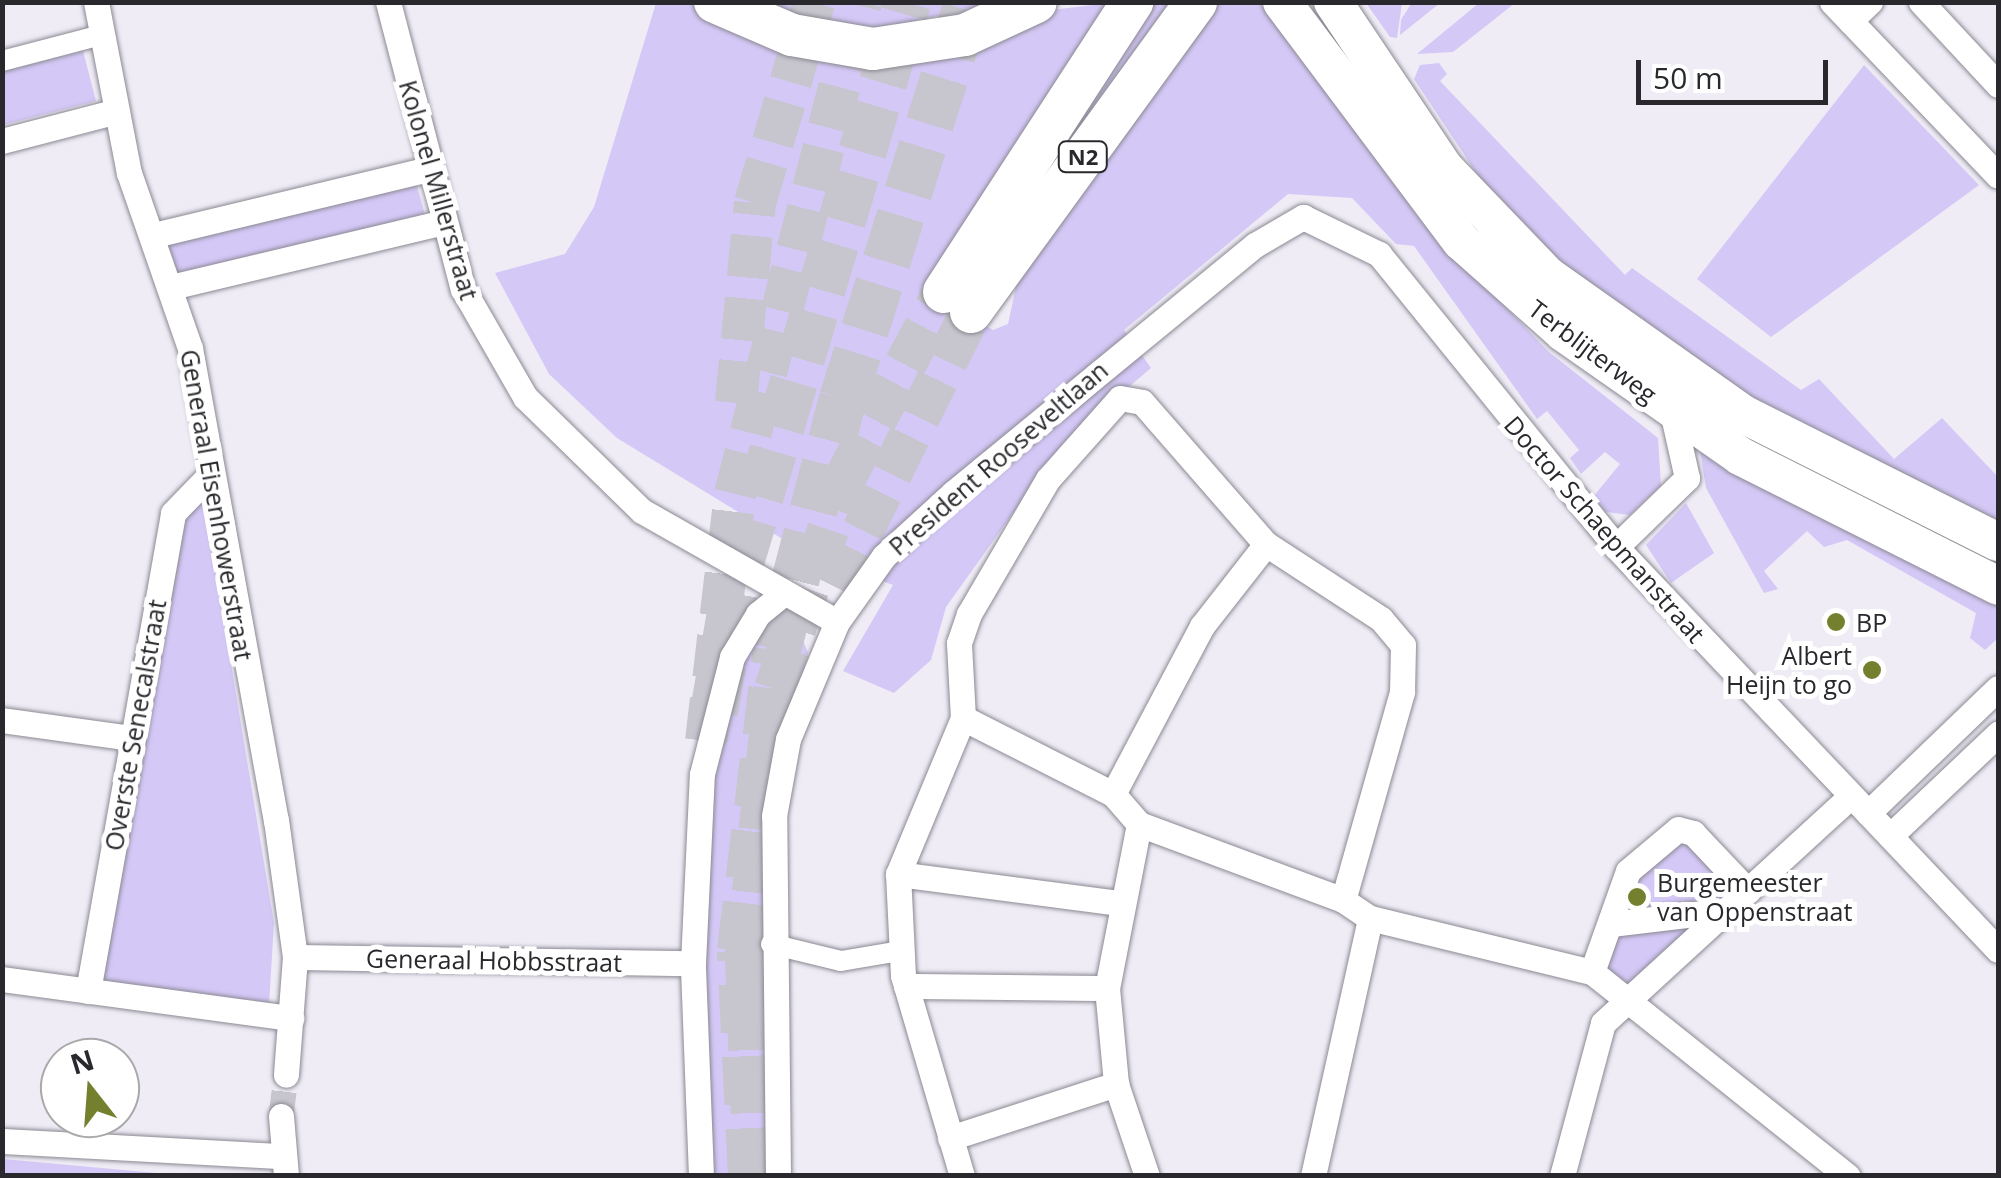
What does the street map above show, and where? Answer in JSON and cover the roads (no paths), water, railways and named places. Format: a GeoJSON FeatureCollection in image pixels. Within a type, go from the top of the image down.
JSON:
{"type":"FeatureCollection","features":[{"type":"Feature","properties":{"kind":"highway"},"geometry":{"type":"LineString","coordinates":[[715,2],[792,35],[873,48],[965,35],[1036,2]]}},
{"type":"Feature","properties":{"kind":"highway","name":"N2"},"geometry":{"type":"LineString","coordinates":[[1132,2],[958,302],[1196,2]]}},
{"type":"Feature","properties":{"kind":"main road","name":"Terblijterweg"},"geometry":{"type":"LineString","coordinates":[[1282,2],[1461,241],[1672,411],[1878,532],[1998,586]]}},
{"type":"Feature","properties":{"kind":"main road","name":"Terblijterweg"},"geometry":{"type":"LineString","coordinates":[[1333,2],[1444,168],[1548,276],[1743,414],[1998,542]]}},
{"type":"Feature","properties":{"kind":"street","name":"Generaal Eisenhowerstraat"},"geometry":{"type":"LineString","coordinates":[[96,2],[97,36],[113,112],[170,287],[210,475],[295,957],[286,1075]]}},
{"type":"Feature","properties":{"kind":"street","name":"Kolonel Millerstraat"},"geometry":{"type":"LineString","coordinates":[[388,2],[443,222],[480,326],[563,439],[681,539],[837,622]]}},
{"type":"Feature","properties":{"kind":"street"},"geometry":{"type":"LineString","coordinates":[[1870,2],[1841,12],[1998,176]]}},
{"type":"Feature","properties":{"kind":"street"},"geometry":{"type":"LineString","coordinates":[[1921,2],[1998,84]]}},
{"type":"Feature","properties":{"kind":"street"},"geometry":{"type":"LineString","coordinates":[[2,61],[97,36]]}},
{"type":"Feature","properties":{"kind":"street"},"geometry":{"type":"LineString","coordinates":[[2,141],[113,112]]}},
{"type":"Feature","properties":{"kind":"street"},"geometry":{"type":"LineString","coordinates":[[154,235],[429,169]]}},
{"type":"Feature","properties":{"kind":"street","name":"Doctor Schaepmanstraat"},"geometry":{"type":"LineString","coordinates":[[1290,221],[1316,218],[1379,254],[1616,547],[1998,950]]}},
{"type":"Feature","properties":{"kind":"street","name":"President Rooseveltlaan"},"geometry":{"type":"LineString","coordinates":[[778,1176],[770,944],[782,762],[837,622],[911,529],[1290,221]]}},
{"type":"Feature","properties":{"kind":"street"},"geometry":{"type":"LineString","coordinates":[[170,287],[443,222]]}},
{"type":"Feature","properties":{"kind":"street"},"geometry":{"type":"LineString","coordinates":[[962,1176],[906,986],[900,951],[898,874],[963,718],[959,643],[1048,479],[1106,408],[1130,396],[1266,544],[1382,619],[1406,657],[1343,900]]}},
{"type":"Feature","properties":{"kind":"street"},"geometry":{"type":"LineString","coordinates":[[1616,547],[1687,478],[1672,411]]}},
{"type":"Feature","properties":{"kind":"street","name":"Overste Senecalstraat"},"geometry":{"type":"LineString","coordinates":[[88,991],[174,513],[210,475]]}},
{"type":"Feature","properties":{"kind":"street"},"geometry":{"type":"LineString","coordinates":[[1113,794],[1202,626],[1266,544]]}},
{"type":"Feature","properties":{"kind":"street"},"geometry":{"type":"LineString","coordinates":[[701,1176],[693,963],[694,840],[718,696],[748,628],[783,594]]}},
{"type":"Feature","properties":{"kind":"street"},"geometry":{"type":"LineString","coordinates":[[1562,1176],[1588,1057],[1604,1023],[1748,891],[1860,804],[1998,688]]}},
{"type":"Feature","properties":{"kind":"street"},"geometry":{"type":"LineString","coordinates":[[963,718],[1113,794],[1140,824],[1343,900],[1370,918],[1592,972],[1848,1176]]}},
{"type":"Feature","properties":{"kind":"street"},"geometry":{"type":"LineString","coordinates":[[2,720],[132,738]]}},
{"type":"Feature","properties":{"kind":"street"},"geometry":{"type":"LineString","coordinates":[[1890,836],[1998,734]]}},
{"type":"Feature","properties":{"kind":"street"},"geometry":{"type":"LineString","coordinates":[[1140,824],[1117,904],[1107,988],[1116,1084],[1148,1176]]}},
{"type":"Feature","properties":{"kind":"street"},"geometry":{"type":"LineString","coordinates":[[1592,972],[1592,953],[1611,924],[1628,871],[1678,829],[1693,833],[1748,891]]}},
{"type":"Feature","properties":{"kind":"street"},"geometry":{"type":"LineString","coordinates":[[898,874],[1117,904]]}},
{"type":"Feature","properties":{"kind":"street"},"geometry":{"type":"LineString","coordinates":[[1611,924],[1728,910]]}},
{"type":"Feature","properties":{"kind":"street"},"geometry":{"type":"LineString","coordinates":[[1313,1176],[1370,918]]}},
{"type":"Feature","properties":{"kind":"street"},"geometry":{"type":"LineString","coordinates":[[770,944],[842,961],[900,951]]}},
{"type":"Feature","properties":{"kind":"street","name":"Generaal Hobbsstraat"},"geometry":{"type":"LineString","coordinates":[[295,957],[693,963]]}},
{"type":"Feature","properties":{"kind":"street"},"geometry":{"type":"LineString","coordinates":[[2,979],[292,1018]]}},
{"type":"Feature","properties":{"kind":"street"},"geometry":{"type":"LineString","coordinates":[[906,986],[1107,988]]}},
{"type":"Feature","properties":{"kind":"street"},"geometry":{"type":"LineString","coordinates":[[950,1138],[1116,1084]]}},
{"type":"Feature","properties":{"kind":"street"},"geometry":{"type":"LineString","coordinates":[[2,1141],[283,1166],[281,1116]]}},
{"type":"Feature","properties":{"kind":"tunnel"},"geometry":{"type":"LineString","coordinates":[[736,403],[755,203],[814,2]]}},
{"type":"Feature","properties":{"kind":"tunnel"},"geometry":{"type":"LineString","coordinates":[[706,741],[735,494],[861,2]]}},
{"type":"Feature","properties":{"kind":"tunnel"},"geometry":{"type":"LineString","coordinates":[[714,712],[739,566],[907,2]]}},
{"type":"Feature","properties":{"kind":"tunnel"},"geometry":{"type":"LineString","coordinates":[[752,1176],[741,951],[777,650],[843,399],[968,2]]}},
{"type":"Feature","properties":{"kind":"tunnel"},"geometry":{"type":"LineString","coordinates":[[754,1176],[746,955],[775,689],[846,476],[944,292]]}},
{"type":"Feature","properties":{"kind":"tunnel"},"geometry":{"type":"LineString","coordinates":[[835,587],[971,312]]}},
{"type":"Feature","properties":{"kind":"tunnel"},"geometry":{"type":"LineString","coordinates":[[281,1116],[286,1075]]}},
{"type":"Feature","properties":{"kind":"place","name":"BP"},"geometry":{"type":"Point","coordinates":[1836,622]}},
{"type":"Feature","properties":{"kind":"place","name":"Albert Heijn to go"},"geometry":{"type":"Point","coordinates":[1872,670]}},
{"type":"Feature","properties":{"kind":"place","name":"Burgemeester van Oppenstraat"},"geometry":{"type":"Point","coordinates":[1637,897]}}]}
